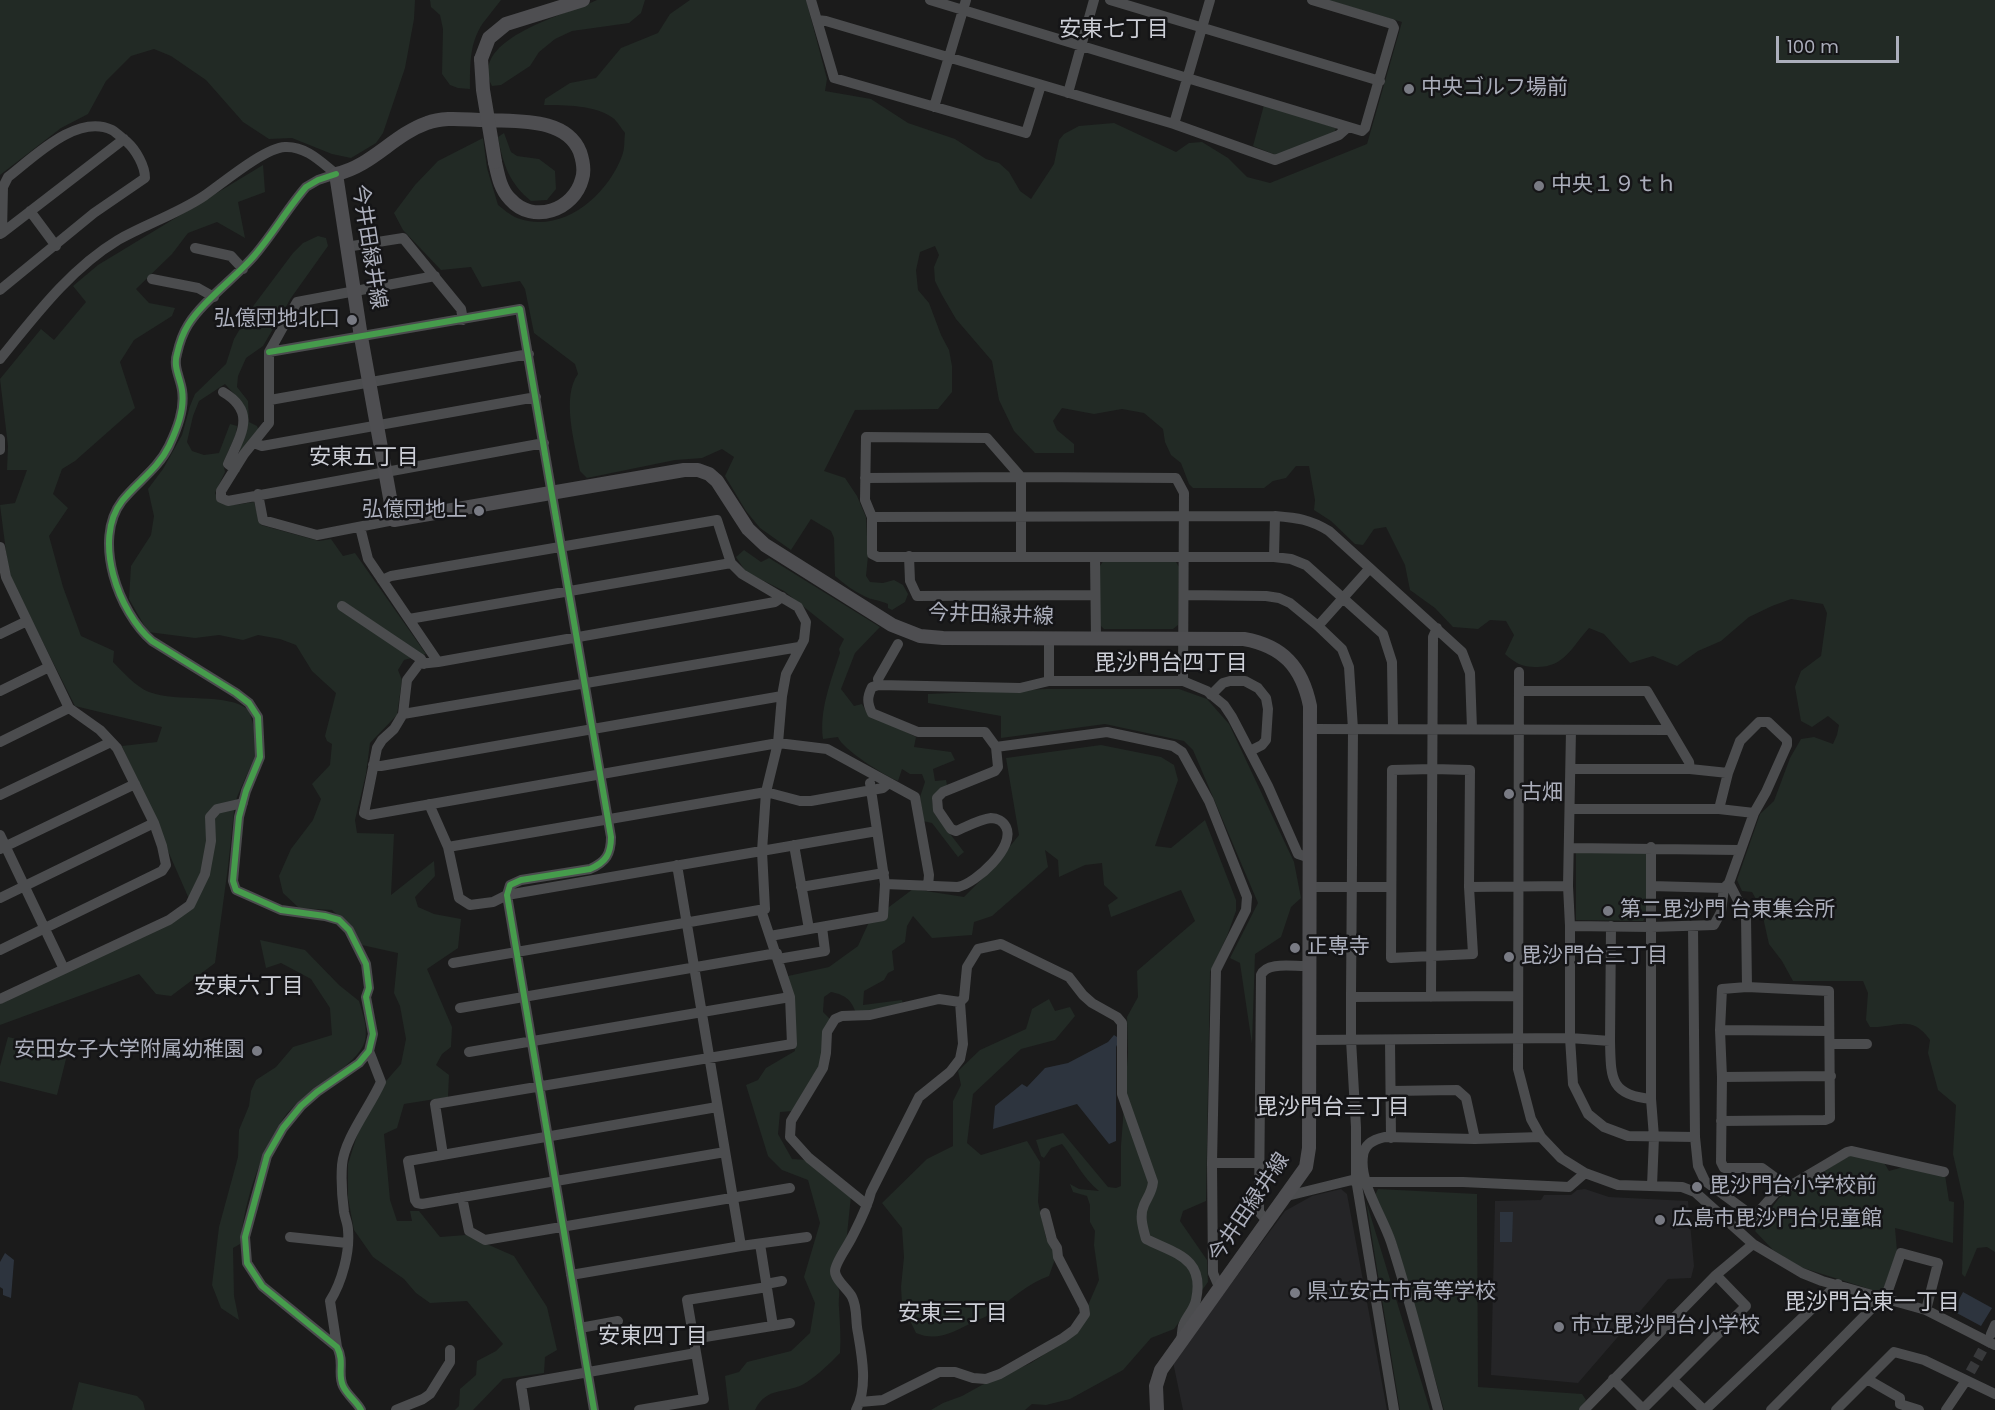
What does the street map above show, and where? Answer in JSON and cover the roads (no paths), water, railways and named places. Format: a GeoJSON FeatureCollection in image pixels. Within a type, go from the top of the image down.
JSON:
{"type":"FeatureCollection","features":[{"type":"Feature","properties":{"kind":"main road","name":"今井田緑井線"},"geometry":{"type":"LineString","coordinates":[[582,0],[506,24],[489,38],[481,58],[483,90],[495,162],[502,189],[510,200],[530,211],[552,211],[562,207],[578,191],[584,167],[577,146],[568,135],[542,124],[519,122],[447,119],[428,122],[406,132],[358,167],[336,174],[361,337],[394,520],[684,470],[698,470],[709,474],[717,481],[748,529],[765,545],[865,609],[899,628],[920,636],[1049,639],[1244,639],[1271,647],[1286,658],[1299,673],[1306,687],[1310,706],[1309,1148],[1306,1167],[1161,1371],[1156,1386],[1157,1410]]}},
{"type":"Feature","properties":{"kind":"street"},"geometry":{"type":"LineString","coordinates":[[811,0],[834,78],[1026,133],[1041,85]]}},
{"type":"Feature","properties":{"kind":"street"},"geometry":{"type":"LineString","coordinates":[[930,0],[964,5],[1081,45],[1362,131],[1365,128],[1380,81],[1394,28],[1392,24],[1312,0]]}},
{"type":"Feature","properties":{"kind":"street"},"geometry":{"type":"LineString","coordinates":[[1068,93],[1094,0]]}},
{"type":"Feature","properties":{"kind":"street"},"geometry":{"type":"LineString","coordinates":[[1110,0],[1380,81]]}},
{"type":"Feature","properties":{"kind":"street"},"geometry":{"type":"LineString","coordinates":[[1174,124],[1210,0]]}},
{"type":"Feature","properties":{"kind":"street"},"geometry":{"type":"LineString","coordinates":[[934,107],[964,5]]}},
{"type":"Feature","properties":{"kind":"street"},"geometry":{"type":"LineString","coordinates":[[817,20],[1174,124],[1275,160],[1339,135],[1348,127]]}},
{"type":"Feature","properties":{"kind":"street"},"geometry":{"type":"LineString","coordinates":[[0,290],[94,213],[145,178],[145,170],[131,146],[112,130],[92,126],[62,135],[8,177],[3,187],[1,233]]}},
{"type":"Feature","properties":{"kind":"street"},"geometry":{"type":"LineString","coordinates":[[1,233],[124,139]]}},
{"type":"Feature","properties":{"kind":"street"},"geometry":{"type":"LineString","coordinates":[[0,359],[58,290],[101,251],[119,239],[200,199],[263,154],[282,147],[292,147],[315,157],[336,174]]}},
{"type":"Feature","properties":{"kind":"street"},"geometry":{"type":"LineString","coordinates":[[336,174],[318,180],[306,188],[243,269],[196,315],[186,329],[175,365],[182,390],[180,420],[160,461],[122,501],[117,510],[110,535],[110,557],[112,573],[119,593],[129,615],[141,632],[236,693],[255,709],[258,717],[260,758],[239,817],[233,881],[236,890],[280,910],[339,920],[362,952],[366,964],[369,988],[366,997],[373,1034],[369,1051],[358,1063],[301,1106],[283,1128],[267,1156],[245,1237],[247,1263],[262,1286],[337,1347]]}},
{"type":"Feature","properties":{"kind":"street"},"geometry":{"type":"LineString","coordinates":[[30,211],[56,246]]}},
{"type":"Feature","properties":{"kind":"street"},"geometry":{"type":"LineString","coordinates":[[346,247],[403,238],[461,309],[463,320]]}},
{"type":"Feature","properties":{"kind":"street"},"geometry":{"type":"LineString","coordinates":[[195,248],[231,256],[243,269]]}},
{"type":"Feature","properties":{"kind":"street"},"geometry":{"type":"LineString","coordinates":[[435,276],[297,302],[269,352],[269,423],[244,454],[221,491],[222,498],[228,501],[544,443]]}},
{"type":"Feature","properties":{"kind":"street"},"geometry":{"type":"LineString","coordinates":[[152,279],[198,288],[214,297]]}},
{"type":"Feature","properties":{"kind":"street"},"geometry":{"type":"LineString","coordinates":[[269,352],[520,309],[593,728],[611,849],[607,858],[600,864],[590,868],[520,880],[510,885],[507,895],[594,1410]]}},
{"type":"Feature","properties":{"kind":"street"},"geometry":{"type":"LineString","coordinates":[[270,400],[529,354]]}},
{"type":"Feature","properties":{"kind":"street"},"geometry":{"type":"LineString","coordinates":[[222,392],[235,399],[242,409],[244,420],[241,434],[228,464],[235,469]]}},
{"type":"Feature","properties":{"kind":"street"},"geometry":{"type":"LineString","coordinates":[[254,443],[262,446],[536,397]]}},
{"type":"Feature","properties":{"kind":"street"},"geometry":{"type":"LineString","coordinates":[[1021,556],[1021,477],[987,438],[866,437],[865,500],[872,517],[872,554],[878,557],[1274,556],[1306,565],[1383,634],[1392,662],[1393,728]]}},
{"type":"Feature","properties":{"kind":"street"},"geometry":{"type":"LineString","coordinates":[[0,439],[0,450]]}},
{"type":"Feature","properties":{"kind":"street"},"geometry":{"type":"LineString","coordinates":[[865,478],[1176,478],[1184,493],[1183,681]]}},
{"type":"Feature","properties":{"kind":"street"},"geometry":{"type":"LineString","coordinates":[[258,494],[263,520],[317,535],[394,520]]}},
{"type":"Feature","properties":{"kind":"street"},"geometry":{"type":"LineString","coordinates":[[872,517],[1275,516],[1313,521],[1329,531],[1462,652],[1467,660],[1470,673],[1472,729]]}},
{"type":"Feature","properties":{"kind":"street"},"geometry":{"type":"LineString","coordinates":[[1274,556],[1275,516]]}},
{"type":"Feature","properties":{"kind":"street"},"geometry":{"type":"LineString","coordinates":[[382,580],[391,576],[717,520],[731,563],[742,574],[798,607],[806,622],[804,640],[786,674],[778,743],[765,792],[762,851],[765,909],[453,963]]}},
{"type":"Feature","properties":{"kind":"street"},"geometry":{"type":"LineString","coordinates":[[360,527],[368,559],[438,662]]}},
{"type":"Feature","properties":{"kind":"street"},"geometry":{"type":"LineString","coordinates":[[0,547],[3,578],[27,621],[69,708],[99,730],[117,748],[154,823],[166,865],[162,871],[0,950]]}},
{"type":"Feature","properties":{"kind":"street"},"geometry":{"type":"LineString","coordinates":[[909,556],[910,581],[917,596],[1095,595]]}},
{"type":"Feature","properties":{"kind":"street"},"geometry":{"type":"LineString","coordinates":[[1095,557],[1096,639]]}},
{"type":"Feature","properties":{"kind":"street"},"geometry":{"type":"LineString","coordinates":[[408,619],[731,563]]}},
{"type":"Feature","properties":{"kind":"street"},"geometry":{"type":"LineString","coordinates":[[1318,626],[1369,569]]}},
{"type":"Feature","properties":{"kind":"street"},"geometry":{"type":"LineString","coordinates":[[1185,595],[1279,598],[1290,603],[1342,649],[1349,667],[1353,729],[1351,1040],[1356,1127],[1361,1180],[1394,1410]]}},
{"type":"Feature","properties":{"kind":"street"},"geometry":{"type":"LineString","coordinates":[[782,597],[775,602],[418,664],[407,680],[403,714],[394,729],[377,748],[364,813],[369,815],[778,743],[827,749],[915,797],[929,875],[928,886]]}},
{"type":"Feature","properties":{"kind":"street"},"geometry":{"type":"LineString","coordinates":[[342,606],[421,659],[424,664]]}},
{"type":"Feature","properties":{"kind":"street"},"geometry":{"type":"LineString","coordinates":[[0,634],[27,621]]}},
{"type":"Feature","properties":{"kind":"street"},"geometry":{"type":"LineString","coordinates":[[1431,997],[1432,637],[1437,628]]}},
{"type":"Feature","properties":{"kind":"street"},"geometry":{"type":"LineString","coordinates":[[1048,681],[1049,639]]}},
{"type":"Feature","properties":{"kind":"street"},"geometry":{"type":"LineString","coordinates":[[879,686],[878,680],[898,644]]}},
{"type":"Feature","properties":{"kind":"street"},"geometry":{"type":"LineString","coordinates":[[403,714],[799,647]]}},
{"type":"Feature","properties":{"kind":"street"},"geometry":{"type":"LineString","coordinates":[[0,691],[49,667]]}},
{"type":"Feature","properties":{"kind":"street"},"geometry":{"type":"LineString","coordinates":[[1519,672],[1517,886],[1520,1040],[1518,1069],[1531,1119],[1541,1137],[1561,1158],[1585,1173],[1618,1185],[1682,1187],[1695,1192],[1753,1244],[1802,1273],[1822,1281],[1926,1310],[1995,1345]]}},
{"type":"Feature","properties":{"kind":"street"},"geometry":{"type":"LineString","coordinates":[[885,885],[958,887],[967,885],[974,881],[1005,848],[1008,830],[1004,823],[988,818],[956,831],[951,830],[936,804],[937,798],[943,792],[995,771],[998,767],[996,747],[986,732],[918,732],[872,713],[868,705],[868,696],[872,687],[879,686],[1020,688],[1048,681],[1183,681],[1211,695],[1224,705],[1268,786],[1298,854],[1310,858]]}},
{"type":"Feature","properties":{"kind":"street"},"geometry":{"type":"LineString","coordinates":[[1211,695],[1223,683],[1245,681],[1258,688],[1266,698],[1268,709],[1266,740],[1262,745],[1250,751]]}},
{"type":"Feature","properties":{"kind":"street"},"geometry":{"type":"LineString","coordinates":[[1519,691],[1647,692],[1689,762],[1690,769]]}},
{"type":"Feature","properties":{"kind":"street"},"geometry":{"type":"LineString","coordinates":[[373,765],[381,766],[782,696]]}},
{"type":"Feature","properties":{"kind":"street"},"geometry":{"type":"LineString","coordinates":[[0,742],[69,708]]}},
{"type":"Feature","properties":{"kind":"street"},"geometry":{"type":"LineString","coordinates":[[1570,926],[1714,925],[1754,813],[1787,745],[1787,740],[1768,723],[1759,722],[1740,741],[1728,773],[1719,809]]}},
{"type":"Feature","properties":{"kind":"street"},"geometry":{"type":"LineString","coordinates":[[1310,729],[1670,730]]}},
{"type":"Feature","properties":{"kind":"street"},"geometry":{"type":"LineString","coordinates":[[1571,730],[1568,886],[1570,1038],[1573,1083],[1588,1114],[1604,1127],[1628,1136],[1695,1137]]}},
{"type":"Feature","properties":{"kind":"street"},"geometry":{"type":"LineString","coordinates":[[996,747],[1107,732],[1173,746],[1182,752],[1209,801],[1247,897],[1246,910],[1216,970],[1212,1163],[1213,1273],[1220,1289]]}},
{"type":"Feature","properties":{"kind":"street"},"geometry":{"type":"LineString","coordinates":[[0,795],[111,742]]}},
{"type":"Feature","properties":{"kind":"street"},"geometry":{"type":"LineString","coordinates":[[1432,769],[1470,770],[1469,887],[1473,954],[1391,958],[1392,770],[1432,769]]}},
{"type":"Feature","properties":{"kind":"street"},"geometry":{"type":"LineString","coordinates":[[1571,769],[1690,769],[1728,773]]}},
{"type":"Feature","properties":{"kind":"street"},"geometry":{"type":"LineString","coordinates":[[770,936],[884,916],[884,873],[869,772]]}},
{"type":"Feature","properties":{"kind":"street"},"geometry":{"type":"LineString","coordinates":[[448,847],[765,792],[800,801],[883,788],[889,783]]}},
{"type":"Feature","properties":{"kind":"street"},"geometry":{"type":"LineString","coordinates":[[3,848],[135,784]]}},
{"type":"Feature","properties":{"kind":"street"},"geometry":{"type":"LineString","coordinates":[[0,999],[169,920],[190,905],[205,874],[211,841],[210,817],[217,809],[243,803]]}},
{"type":"Feature","properties":{"kind":"street"},"geometry":{"type":"LineString","coordinates":[[429,804],[448,847],[459,898],[470,905],[493,902],[507,895],[877,831]]}},
{"type":"Feature","properties":{"kind":"street"},"geometry":{"type":"LineString","coordinates":[[1570,808],[1719,809],[1754,813]]}},
{"type":"Feature","properties":{"kind":"street"},"geometry":{"type":"LineString","coordinates":[[0,898],[154,823]]}},
{"type":"Feature","properties":{"kind":"street"},"geometry":{"type":"LineString","coordinates":[[0,835],[3,848],[25,886],[64,969]]}},
{"type":"Feature","properties":{"kind":"street"},"geometry":{"type":"LineString","coordinates":[[794,845],[809,929]]}},
{"type":"Feature","properties":{"kind":"street"},"geometry":{"type":"LineString","coordinates":[[1570,848],[1651,847],[1739,850]]}},
{"type":"Feature","properties":{"kind":"street"},"geometry":{"type":"LineString","coordinates":[[1651,847],[1651,1099],[1654,1137],[1652,1186]]}},
{"type":"Feature","properties":{"kind":"street"},"geometry":{"type":"LineString","coordinates":[[677,865],[741,1246]]}},
{"type":"Feature","properties":{"kind":"street"},"geometry":{"type":"LineString","coordinates":[[801,887],[884,873]]}},
{"type":"Feature","properties":{"kind":"street"},"geometry":{"type":"LineString","coordinates":[[1469,887],[1568,886]]}},
{"type":"Feature","properties":{"kind":"street"},"geometry":{"type":"LineString","coordinates":[[1651,886],[1727,886]]}},
{"type":"Feature","properties":{"kind":"street"},"geometry":{"type":"LineString","coordinates":[[1727,886],[1746,916],[1747,987]]}},
{"type":"Feature","properties":{"kind":"street"},"geometry":{"type":"LineString","coordinates":[[1309,887],[1390,887]]}},
{"type":"Feature","properties":{"kind":"street"},"geometry":{"type":"LineString","coordinates":[[443,1155],[435,1104],[792,1044],[790,998],[761,910]]}},
{"type":"Feature","properties":{"kind":"street"},"geometry":{"type":"LineString","coordinates":[[1611,926],[1611,1074],[1617,1086],[1632,1097],[1651,1099]]}},
{"type":"Feature","properties":{"kind":"street"},"geometry":{"type":"LineString","coordinates":[[1693,926],[1695,1137],[1698,1166],[1705,1181],[1754,1217],[1776,1192],[1846,1152],[1851,1151],[1944,1172]]}},
{"type":"Feature","properties":{"kind":"street"},"geometry":{"type":"LineString","coordinates":[[460,1008],[694,967],[825,951],[822,927]]}},
{"type":"Feature","properties":{"kind":"street"},"geometry":{"type":"LineString","coordinates":[[1045,1213],[1059,1257],[1084,1307],[1085,1314],[1074,1330],[1019,1365],[986,1379],[973,1378],[955,1372],[939,1372],[883,1400],[858,1406],[862,1373],[856,1308],[852,1298],[836,1276],[837,1262],[867,1206],[871,1192],[919,1097],[950,1072],[960,1059],[963,1044],[960,1002],[964,998],[967,967],[978,949],[1001,944],[1069,977],[1088,999],[1117,1017],[1122,1023],[1122,1094],[1153,1182],[1152,1192],[1143,1207],[1142,1224],[1146,1239],[1171,1250],[1193,1264],[1197,1282],[1196,1301],[1184,1326],[1180,1344]]}},
{"type":"Feature","properties":{"kind":"street"},"geometry":{"type":"LineString","coordinates":[[1268,1222],[1259,1212],[1261,975],[1263,970],[1270,967],[1308,966]]}},
{"type":"Feature","properties":{"kind":"street"},"geometry":{"type":"LineString","coordinates":[[1721,1121],[1825,1120],[1830,1118],[1829,991],[1747,987],[1722,989],[1720,1162],[1724,1168],[1762,1168],[1788,1186]]}},
{"type":"Feature","properties":{"kind":"street"},"geometry":{"type":"LineString","coordinates":[[1351,997],[1518,996]]}},
{"type":"Feature","properties":{"kind":"street"},"geometry":{"type":"LineString","coordinates":[[470,1052],[790,998]]}},
{"type":"Feature","properties":{"kind":"street"},"geometry":{"type":"LineString","coordinates":[[867,1206],[809,1158],[790,1137],[791,1121],[823,1068],[827,1032],[834,1019],[842,1016],[870,1015],[939,999],[960,1002]]}},
{"type":"Feature","properties":{"kind":"street"},"geometry":{"type":"LineString","coordinates":[[1720,1030],[1829,1031]]}},
{"type":"Feature","properties":{"kind":"street"},"geometry":{"type":"LineString","coordinates":[[1309,1040],[1570,1038],[1610,1041]]}},
{"type":"Feature","properties":{"kind":"street"},"geometry":{"type":"LineString","coordinates":[[1390,1040],[1391,1138]]}},
{"type":"Feature","properties":{"kind":"street"},"geometry":{"type":"LineString","coordinates":[[1830,1044],[1867,1044]]}},
{"type":"Feature","properties":{"kind":"street"},"geometry":{"type":"LineString","coordinates":[[362,1410],[343,1386],[342,1356],[337,1347],[330,1301],[338,1289],[346,1262],[348,1230],[344,1213],[342,1163],[357,1125],[381,1082],[369,1051]]}},
{"type":"Feature","properties":{"kind":"street"},"geometry":{"type":"LineString","coordinates":[[1722,1077],[1831,1076]]}},
{"type":"Feature","properties":{"kind":"street"},"geometry":{"type":"LineString","coordinates":[[1391,1091],[1457,1090],[1466,1098],[1475,1139]]}},
{"type":"Feature","properties":{"kind":"street"},"geometry":{"type":"LineString","coordinates":[[717,1107],[408,1161],[415,1200],[422,1204],[725,1152]]}},
{"type":"Feature","properties":{"kind":"street"},"geometry":{"type":"LineString","coordinates":[[1438,1410],[1391,1241],[1361,1180],[1366,1146],[1376,1139],[1391,1138],[1541,1137]]}},
{"type":"Feature","properties":{"kind":"street"},"geometry":{"type":"LineString","coordinates":[[1212,1163],[1259,1163]]}},
{"type":"Feature","properties":{"kind":"street"},"geometry":{"type":"LineString","coordinates":[[1287,1196],[1361,1180],[1569,1187],[1585,1173]]}},
{"type":"Feature","properties":{"kind":"street"},"geometry":{"type":"LineString","coordinates":[[462,1197],[469,1231],[485,1240],[790,1188]]}},
{"type":"Feature","properties":{"kind":"street"},"geometry":{"type":"LineString","coordinates":[[291,1237],[347,1242]]}},
{"type":"Feature","properties":{"kind":"street"},"geometry":{"type":"LineString","coordinates":[[571,1275],[807,1237]]}},
{"type":"Feature","properties":{"kind":"street"},"geometry":{"type":"LineString","coordinates":[[760,1244],[773,1326]]}},
{"type":"Feature","properties":{"kind":"street"},"geometry":{"type":"LineString","coordinates":[[1584,1410],[1716,1275],[1753,1244]]}},
{"type":"Feature","properties":{"kind":"street"},"geometry":{"type":"LineString","coordinates":[[1771,1410],[1883,1298],[1901,1253],[1938,1263],[1926,1310]]}},
{"type":"Feature","properties":{"kind":"street"},"geometry":{"type":"LineString","coordinates":[[1613,1379],[1643,1409],[1673,1380],[1746,1306],[1716,1275]]}},
{"type":"Feature","properties":{"kind":"street"},"geometry":{"type":"LineString","coordinates":[[639,1410],[702,1405],[704,1399],[687,1300],[782,1281]]}},
{"type":"Feature","properties":{"kind":"street"},"geometry":{"type":"LineString","coordinates":[[1673,1380],[1704,1410],[1838,1284]]}},
{"type":"Feature","properties":{"kind":"street"},"geometry":{"type":"LineString","coordinates":[[580,1328],[618,1321]]}},
{"type":"Feature","properties":{"kind":"street"},"geometry":{"type":"LineString","coordinates":[[693,1339],[790,1323]]}},
{"type":"Feature","properties":{"kind":"street"},"geometry":{"type":"LineString","coordinates":[[396,1410],[430,1394],[450,1362],[450,1350]]}},
{"type":"Feature","properties":{"kind":"street"},"geometry":{"type":"LineString","coordinates":[[1836,1410],[1894,1352],[1924,1360],[1995,1394]]}},
{"type":"Feature","properties":{"kind":"street"},"geometry":{"type":"LineString","coordinates":[[525,1410],[521,1384],[696,1353]]}},
{"type":"Feature","properties":{"kind":"street"},"geometry":{"type":"LineString","coordinates":[[1867,1379],[1900,1398],[1897,1407],[1919,1410]]}},
{"type":"Feature","properties":{"kind":"street"},"geometry":{"type":"LineString","coordinates":[[1946,1410],[1963,1385]]}},
{"type":"Feature","properties":{"kind":"tunnel"},"geometry":{"type":"LineString","coordinates":[[1963,1385],[1991,1335]]}},
{"type":"Feature","properties":{"kind":"place","name":"中央ゴルフ場前"},"geometry":{"type":"Point","coordinates":[1409,89]}},
{"type":"Feature","properties":{"kind":"place","name":"中央１９ｔｈ"},"geometry":{"type":"Point","coordinates":[1539,186]}},
{"type":"Feature","properties":{"kind":"place","name":"弘億団地北口"},"geometry":{"type":"Point","coordinates":[352,320]}},
{"type":"Feature","properties":{"kind":"place","name":"弘億団地上"},"geometry":{"type":"Point","coordinates":[479,511]}},
{"type":"Feature","properties":{"kind":"place","name":"古畑"},"geometry":{"type":"Point","coordinates":[1509,794]}},
{"type":"Feature","properties":{"kind":"place","name":"第二毘沙門 台東集会所"},"geometry":{"type":"Point","coordinates":[1608,911]}},
{"type":"Feature","properties":{"kind":"place","name":"正専寺"},"geometry":{"type":"Point","coordinates":[1295,948]}},
{"type":"Feature","properties":{"kind":"place","name":"毘沙門台三丁目"},"geometry":{"type":"Point","coordinates":[1509,957]}},
{"type":"Feature","properties":{"kind":"place","name":"安田女子大学附属幼稚園"},"geometry":{"type":"Point","coordinates":[257,1051]}},
{"type":"Feature","properties":{"kind":"place","name":"毘沙門台小学校前"},"geometry":{"type":"Point","coordinates":[1697,1187]}},
{"type":"Feature","properties":{"kind":"place","name":"広島市毘沙門台児童館"},"geometry":{"type":"Point","coordinates":[1660,1220]}},
{"type":"Feature","properties":{"kind":"place","name":"県立安古市高等学校"},"geometry":{"type":"Point","coordinates":[1295,1293]}},
{"type":"Feature","properties":{"kind":"place","name":"市立毘沙門台小学校"},"geometry":{"type":"Point","coordinates":[1559,1327]}},
{"type":"Feature","properties":{"kind":"district","name":"安東七丁目"},"geometry":{"type":"Point","coordinates":[1114,30]}},
{"type":"Feature","properties":{"kind":"district","name":"安東五丁目"},"geometry":{"type":"Point","coordinates":[364,458]}},
{"type":"Feature","properties":{"kind":"district","name":"毘沙門台四丁目"},"geometry":{"type":"Point","coordinates":[1171,664]}},
{"type":"Feature","properties":{"kind":"district","name":"安東六丁目"},"geometry":{"type":"Point","coordinates":[249,987]}},
{"type":"Feature","properties":{"kind":"district","name":"毘沙門台三丁目"},"geometry":{"type":"Point","coordinates":[1333,1108]}},
{"type":"Feature","properties":{"kind":"district","name":"毘沙門台東一丁目"},"geometry":{"type":"Point","coordinates":[1872,1303]}},
{"type":"Feature","properties":{"kind":"district","name":"安東三丁目"},"geometry":{"type":"Point","coordinates":[953,1314]}},
{"type":"Feature","properties":{"kind":"district","name":"安東四丁目"},"geometry":{"type":"Point","coordinates":[653,1337]}}]}
